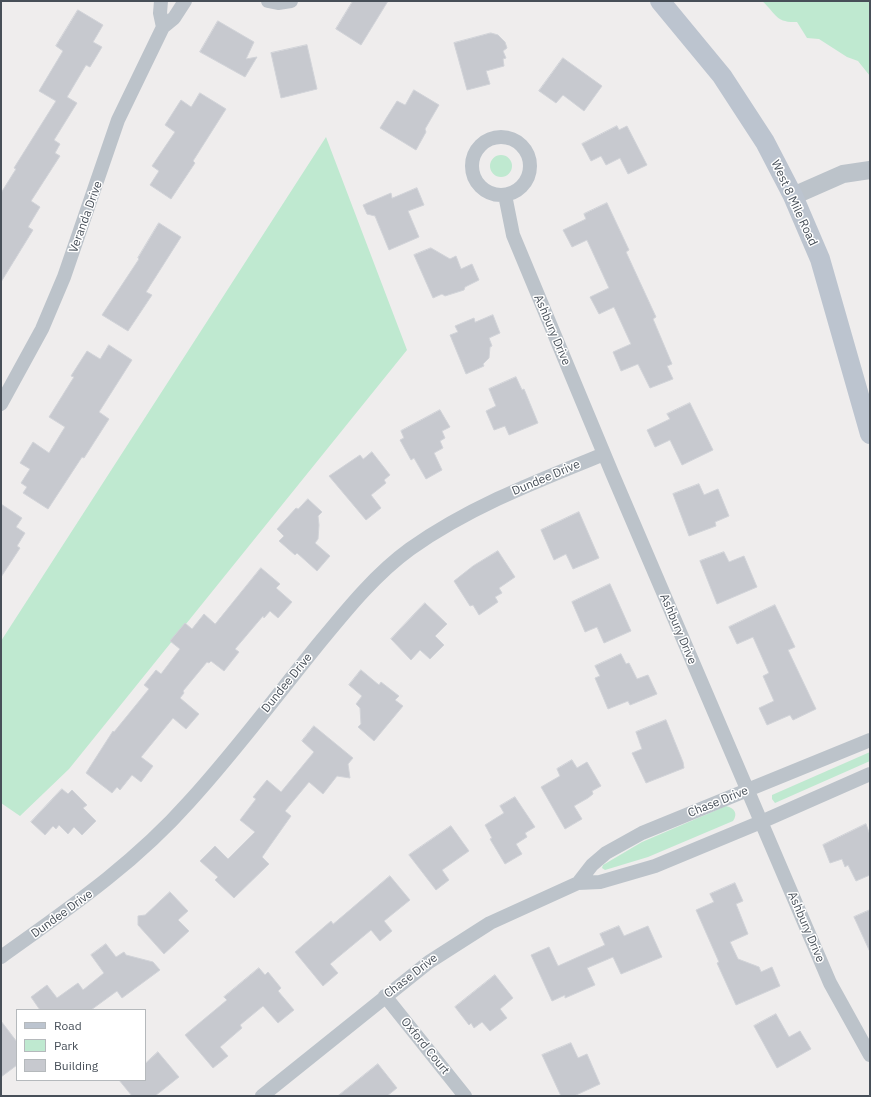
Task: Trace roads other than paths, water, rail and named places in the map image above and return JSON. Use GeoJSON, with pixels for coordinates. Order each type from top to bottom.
{"type":"FeatureCollection","features":[{"type":"Feature","properties":{"kind":"main road","name":"West 8 Mile Road"},"geometry":{"type":"LineString","coordinates":[[660,1],[726,81],[765,142],[793,196],[820,259],[870,434]]}},
{"type":"Feature","properties":{"kind":"street"},"geometry":{"type":"LineString","coordinates":[[161,1],[160,13],[163,27]]}},
{"type":"Feature","properties":{"kind":"street","name":"Veranda Drive"},"geometry":{"type":"LineString","coordinates":[[1,404],[42,329],[69,262],[118,120],[163,27],[174,18],[185,1]]}},
{"type":"Feature","properties":{"kind":"street"},"geometry":{"type":"LineString","coordinates":[[268,1],[278,3],[291,1]]}},
{"type":"Feature","properties":{"kind":"street"},"geometry":{"type":"LineString","coordinates":[[496,137],[506,137],[522,145],[530,161],[527,179],[518,189],[505,195],[492,193],[480,186],[472,170],[472,161],[475,152],[480,145],[488,139],[496,137]]}},
{"type":"Feature","properties":{"kind":"street"},"geometry":{"type":"LineString","coordinates":[[793,196],[843,174],[870,170]]}},
{"type":"Feature","properties":{"kind":"street","name":"Ashbury Drive"},"geometry":{"type":"LineString","coordinates":[[505,195],[513,235],[604,454],[830,983],[870,1055]]}},
{"type":"Feature","properties":{"kind":"street","name":"Dundee Drive"},"geometry":{"type":"LineString","coordinates":[[1,957],[87,896],[119,871],[154,839],[189,802],[352,605],[409,550],[446,525],[506,494],[604,454]]}},
{"type":"Feature","properties":{"kind":"street","name":"Chase Drive"},"geometry":{"type":"LineString","coordinates":[[578,883],[592,865],[606,853],[642,833],[870,740]]}},
{"type":"Feature","properties":{"kind":"street","name":"Chase Drive"},"geometry":{"type":"LineString","coordinates":[[262,1096],[429,962],[459,941],[490,923],[578,883],[600,882],[655,866],[761,822],[870,774]]}},
{"type":"Feature","properties":{"kind":"street","name":"Oxford Court"},"geometry":{"type":"LineString","coordinates":[[386,996],[465,1096]]}}]}
